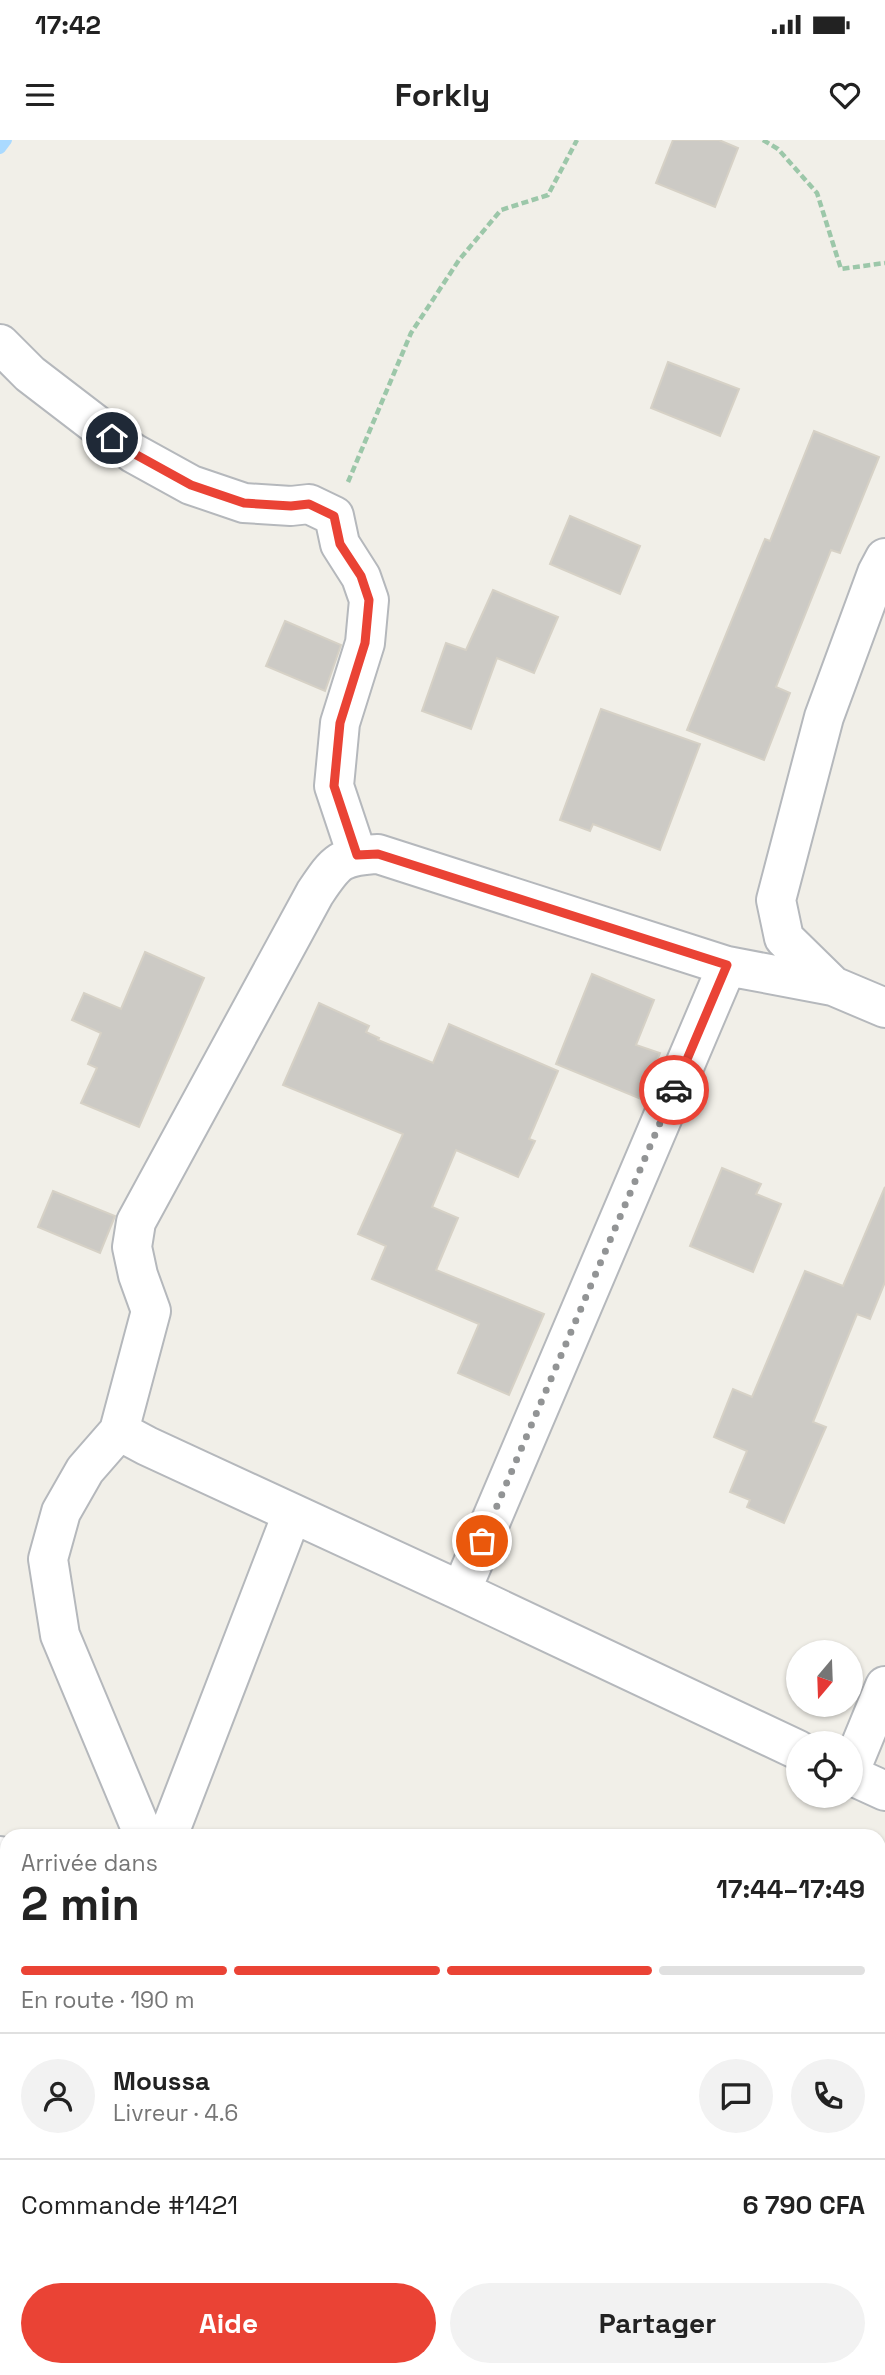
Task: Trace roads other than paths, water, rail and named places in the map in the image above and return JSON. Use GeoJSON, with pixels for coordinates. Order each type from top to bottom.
{"type":"FeatureCollection","features":[{"type":"Feature","properties":{"kind":"street"},"geometry":{"type":"LineString","coordinates":[[0,344],[30,374],[133,453],[191,485],[244,503],[291,506],[309,504],[334,516],[340,544],[361,576],[369,600],[365,643],[340,723],[334,786],[357,855]]}},
{"type":"Feature","properties":{"kind":"street"},"geometry":{"type":"LineString","coordinates":[[834,986],[785,937],[776,900],[824,717],[885,558]]}},
{"type":"Feature","properties":{"kind":"street"},"geometry":{"type":"LineString","coordinates":[[141,1829],[60,1635],[48,1559],[61,1512],[85,1470],[119,1431],[151,1311],[138,1275],[132,1247],[136,1222],[315,893],[336,863],[357,855],[378,854],[727,965],[834,986],[885,1008]]}},
{"type":"Feature","properties":{"kind":"street"},"geometry":{"type":"LineString","coordinates":[[461,1591],[727,965]]}},
{"type":"Feature","properties":{"kind":"street"},"geometry":{"type":"LineString","coordinates":[[119,1431],[786,1744]]}},
{"type":"Feature","properties":{"kind":"street"},"geometry":{"type":"LineString","coordinates":[[171,1829],[292,1514]]}},
{"type":"Feature","properties":{"kind":"street"},"geometry":{"type":"LineString","coordinates":[[863,1741],[885,1686]]}},
{"type":"Feature","properties":{"kind":"street"},"geometry":{"type":"LineString","coordinates":[[863,1780],[885,1791]]}},
{"type":"Feature","properties":{"kind":"waterway"},"geometry":{"type":"LineString","coordinates":[[0,148],[6,140]]}}]}
